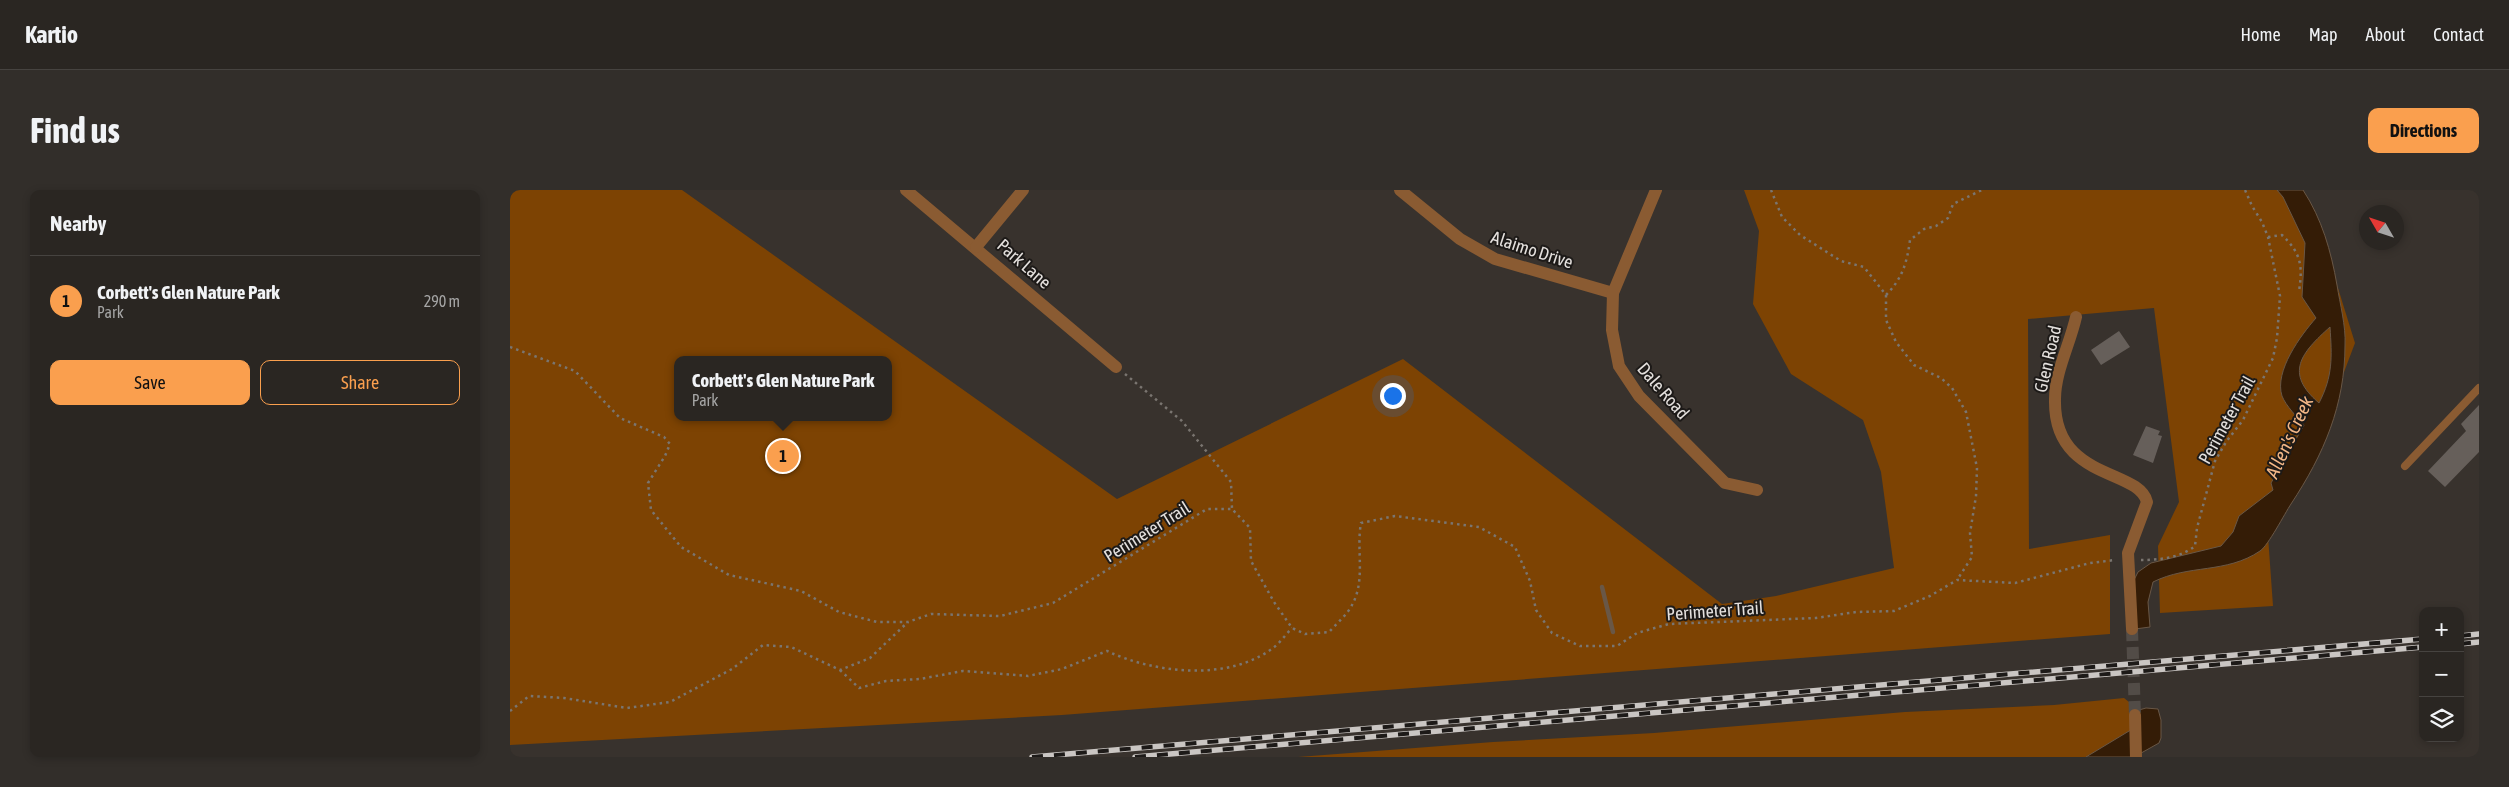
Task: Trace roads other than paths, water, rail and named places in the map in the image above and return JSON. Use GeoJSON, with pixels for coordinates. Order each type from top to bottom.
{"type":"FeatureCollection","features":[{"type":"Feature","properties":{"kind":"street","name":"Park Lane"},"geometry":{"type":"LineString","coordinates":[[906,190],[976,247],[1116,367]]}},
{"type":"Feature","properties":{"kind":"street"},"geometry":{"type":"LineString","coordinates":[[976,247],[1023,190]]}},
{"type":"Feature","properties":{"kind":"street","name":"Alaimo Drive"},"geometry":{"type":"LineString","coordinates":[[1400,190],[1460,239],[1495,259],[1613,293]]}},
{"type":"Feature","properties":{"kind":"street","name":"Dale Road"},"geometry":{"type":"LineString","coordinates":[[1656,190],[1613,293],[1612,330],[1614,350],[1627,380],[1639,396],[1725,483],[1757,490]]}},
{"type":"Feature","properties":{"kind":"street","name":"Glen Road"},"geometry":{"type":"LineString","coordinates":[[2076,317],[2056,388],[2056,411],[2065,440],[2080,459],[2098,470],[2134,486],[2146,498],[2146,507],[2130,544],[2128,560],[2132,629]]}},
{"type":"Feature","properties":{"kind":"street"},"geometry":{"type":"LineString","coordinates":[[2135,720],[2136,757]]}},
{"type":"Feature","properties":{"kind":"lane"},"geometry":{"type":"LineString","coordinates":[[2405,466],[2479,388]]}},
{"type":"Feature","properties":{"kind":"waterway"},"geometry":{"type":"LineString","coordinates":[[1602,587],[1613,632]]}},
{"type":"Feature","properties":{"kind":"tunnel"},"geometry":{"type":"LineString","coordinates":[[2132,629],[2135,715]]}},
{"type":"Feature","properties":{"kind":"railway"},"geometry":{"type":"LineString","coordinates":[[2464,636],[2479,634]]}},
{"type":"Feature","properties":{"kind":"railway"},"geometry":{"type":"LineString","coordinates":[[1032,757],[2419,639]]}},
{"type":"Feature","properties":{"kind":"railway"},"geometry":{"type":"LineString","coordinates":[[2464,644],[2479,642]]}},
{"type":"Feature","properties":{"kind":"railway"},"geometry":{"type":"LineString","coordinates":[[1135,757],[2419,647]]}},
{"type":"Feature","properties":{"kind":"place","name":"Corbett's Glen Nature Park"},"geometry":{"type":"Point","coordinates":[783,456]}},
{"type":"Feature","properties":{"kind":"water label","name":"Allen's Creek"},"geometry":{"type":"Point","coordinates":[2289,437]}}]}
